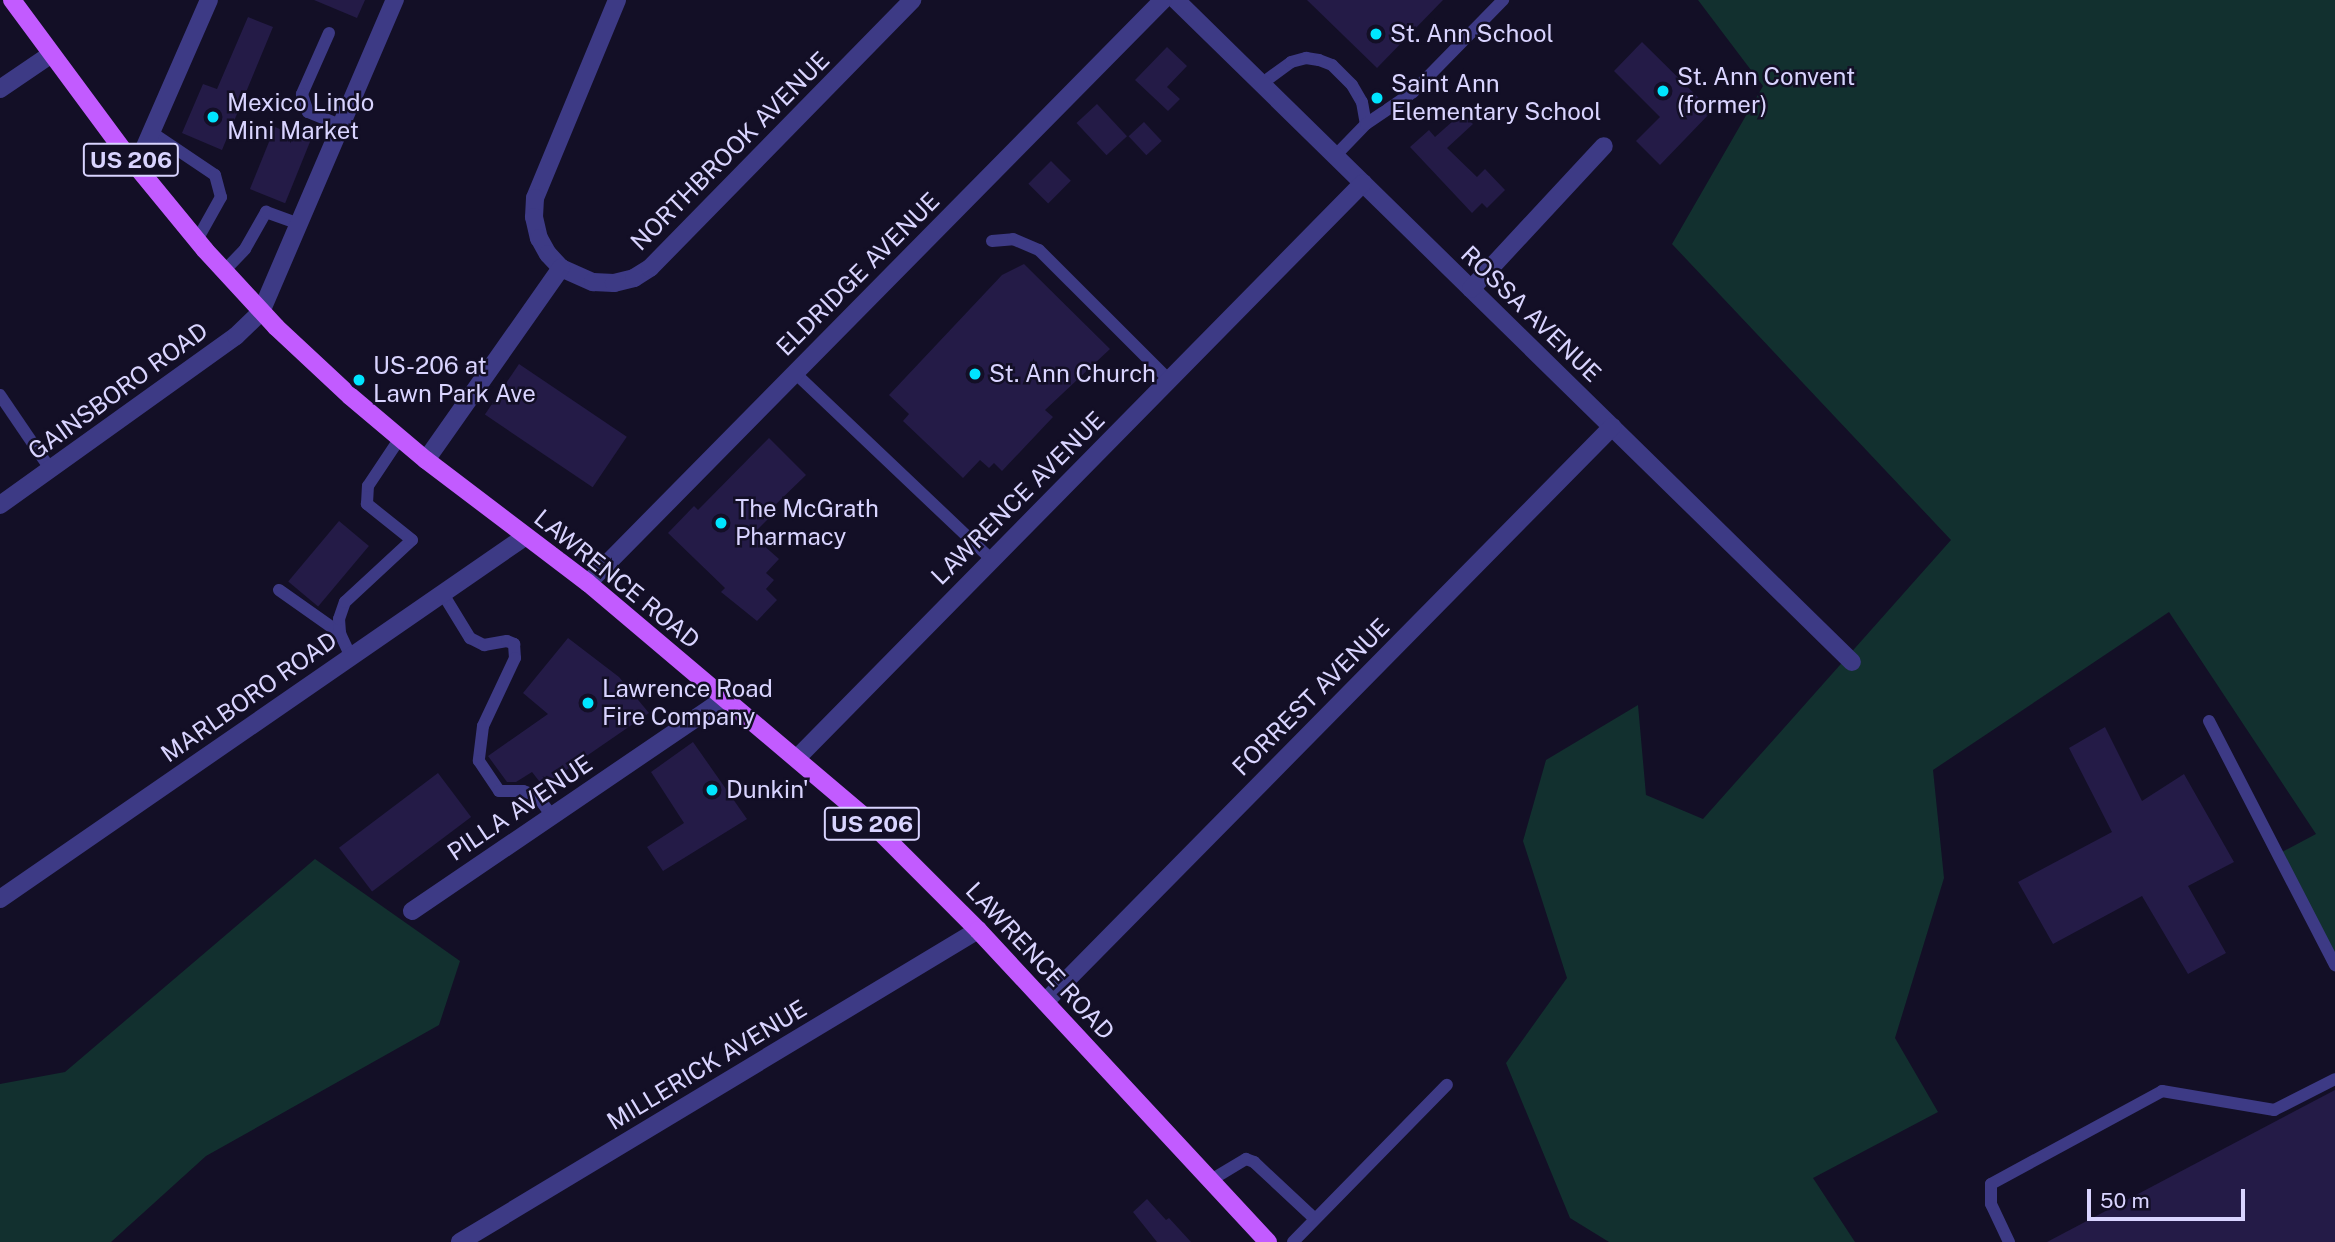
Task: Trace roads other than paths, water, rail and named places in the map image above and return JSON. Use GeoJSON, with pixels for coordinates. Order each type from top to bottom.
{"type":"FeatureCollection","features":[{"type":"Feature","properties":{"kind":"main road","name":"LAWRENCE ROAD"},"geometry":{"type":"LineString","coordinates":[[12,0],[50,55],[136,167],[261,312],[350,396],[426,460],[588,583],[865,817],[978,930],[1268,1242]]}},
{"type":"Feature","properties":{"kind":"street"},"geometry":{"type":"LineString","coordinates":[[136,167],[209,0]]}},
{"type":"Feature","properties":{"kind":"street"},"geometry":{"type":"LineString","coordinates":[[261,312],[395,0]]}},
{"type":"Feature","properties":{"kind":"street"},"geometry":{"type":"LineString","coordinates":[[426,460],[561,268],[539,238],[534,217],[535,198],[617,0]]}},
{"type":"Feature","properties":{"kind":"street","name":"NORTHBROOK AVENUE"},"geometry":{"type":"LineString","coordinates":[[561,268],[593,282],[614,283],[634,278],[650,268],[912,0]]}},
{"type":"Feature","properties":{"kind":"street","name":"ELDRIDGE AVENUE"},"geometry":{"type":"LineString","coordinates":[[588,583],[1163,0]]}},
{"type":"Feature","properties":{"kind":"street","name":"ROSSA AVENUE"},"geometry":{"type":"LineString","coordinates":[[1176,0],[1852,662]]}},
{"type":"Feature","properties":{"kind":"street"},"geometry":{"type":"LineString","coordinates":[[0,89],[50,55]]}},
{"type":"Feature","properties":{"kind":"street"},"geometry":{"type":"LineString","coordinates":[[1471,289],[1604,146]]}},
{"type":"Feature","properties":{"kind":"street","name":"LAWRENCE AVENUE"},"geometry":{"type":"LineString","coordinates":[[797,758],[1363,183]]}},
{"type":"Feature","properties":{"kind":"street","name":"GAINSBORO ROAD"},"geometry":{"type":"LineString","coordinates":[[0,505],[236,336],[261,312]]}},
{"type":"Feature","properties":{"kind":"street","name":"FORREST AVENUE"},"geometry":{"type":"LineString","coordinates":[[1045,1002],[1612,427]]}},
{"type":"Feature","properties":{"kind":"street","name":"MARLBORO ROAD"},"geometry":{"type":"LineString","coordinates":[[0,899],[526,536]]}},
{"type":"Feature","properties":{"kind":"street","name":"PILLA AVENUE"},"geometry":{"type":"LineString","coordinates":[[412,911],[725,698]]}},
{"type":"Feature","properties":{"kind":"street","name":"MILLERICK AVENUE"},"geometry":{"type":"LineString","coordinates":[[460,1242],[978,930]]}},
{"type":"Feature","properties":{"kind":"lane"},"geometry":{"type":"LineString","coordinates":[[1335,156],[1366,124],[1413,92],[1503,0]]}},
{"type":"Feature","properties":{"kind":"lane"},"geometry":{"type":"LineString","coordinates":[[329,33],[302,94],[308,112],[341,125]]}},
{"type":"Feature","properties":{"kind":"lane"},"geometry":{"type":"LineString","coordinates":[[1261,83],[1291,62],[1319,60],[1332,65],[1352,85],[1362,102],[1366,124]]}},
{"type":"Feature","properties":{"kind":"lane"},"geometry":{"type":"LineString","coordinates":[[151,132],[215,175],[221,197],[197,240]]}},
{"type":"Feature","properties":{"kind":"lane"},"geometry":{"type":"LineString","coordinates":[[224,271],[245,249],[266,212],[299,224]]}},
{"type":"Feature","properties":{"kind":"lane"},"geometry":{"type":"LineString","coordinates":[[992,241],[1013,239],[1038,250],[1169,380]]}},
{"type":"Feature","properties":{"kind":"lane"},"geometry":{"type":"LineString","coordinates":[[795,373],[992,560]]}},
{"type":"Feature","properties":{"kind":"lane"},"geometry":{"type":"LineString","coordinates":[[0,396],[51,470]]}},
{"type":"Feature","properties":{"kind":"lane"},"geometry":{"type":"LineString","coordinates":[[351,656],[340,633],[339,620],[345,602],[412,540],[367,504],[368,486],[400,438]]}},
{"type":"Feature","properties":{"kind":"lane"},"geometry":{"type":"LineString","coordinates":[[279,590],[340,633]]}},
{"type":"Feature","properties":{"kind":"lane"},"geometry":{"type":"LineString","coordinates":[[443,594],[470,638],[484,645],[507,640],[514,645],[515,658],[483,726],[478,750],[479,761],[499,792],[523,791],[537,796],[552,816]]}},
{"type":"Feature","properties":{"kind":"lane"},"geometry":{"type":"LineString","coordinates":[[2209,721],[2335,965]]}},
{"type":"Feature","properties":{"kind":"lane"},"geometry":{"type":"LineString","coordinates":[[2009,1242],[1991,1205],[1991,1184],[2162,1091],[2274,1110],[2335,1079]]}},
{"type":"Feature","properties":{"kind":"lane"},"geometry":{"type":"LineString","coordinates":[[1293,1242],[1447,1084]]}},
{"type":"Feature","properties":{"kind":"lane"},"geometry":{"type":"LineString","coordinates":[[1211,1180],[1246,1159],[1254,1162],[1315,1219]]}},
{"type":"Feature","properties":{"kind":"place","name":"St. Ann School"},"geometry":{"type":"Point","coordinates":[1376,34]}},
{"type":"Feature","properties":{"kind":"place","name":"St. Ann Convent (former)"},"geometry":{"type":"Point","coordinates":[1663,91]}},
{"type":"Feature","properties":{"kind":"place","name":"Saint Ann Elementary School"},"geometry":{"type":"Point","coordinates":[1377,98]}},
{"type":"Feature","properties":{"kind":"place","name":"Mexico Lindo Mini Market"},"geometry":{"type":"Point","coordinates":[213,117]}},
{"type":"Feature","properties":{"kind":"place","name":"St. Ann Church"},"geometry":{"type":"Point","coordinates":[975,374]}},
{"type":"Feature","properties":{"kind":"place","name":"US-206 at Lawn Park Ave"},"geometry":{"type":"Point","coordinates":[359,380]}},
{"type":"Feature","properties":{"kind":"place","name":"The McGrath Pharmacy"},"geometry":{"type":"Point","coordinates":[721,523]}},
{"type":"Feature","properties":{"kind":"place","name":"Lawrence Road Fire Company"},"geometry":{"type":"Point","coordinates":[588,703]}},
{"type":"Feature","properties":{"kind":"place","name":"Dunkin'"},"geometry":{"type":"Point","coordinates":[712,790]}}]}
